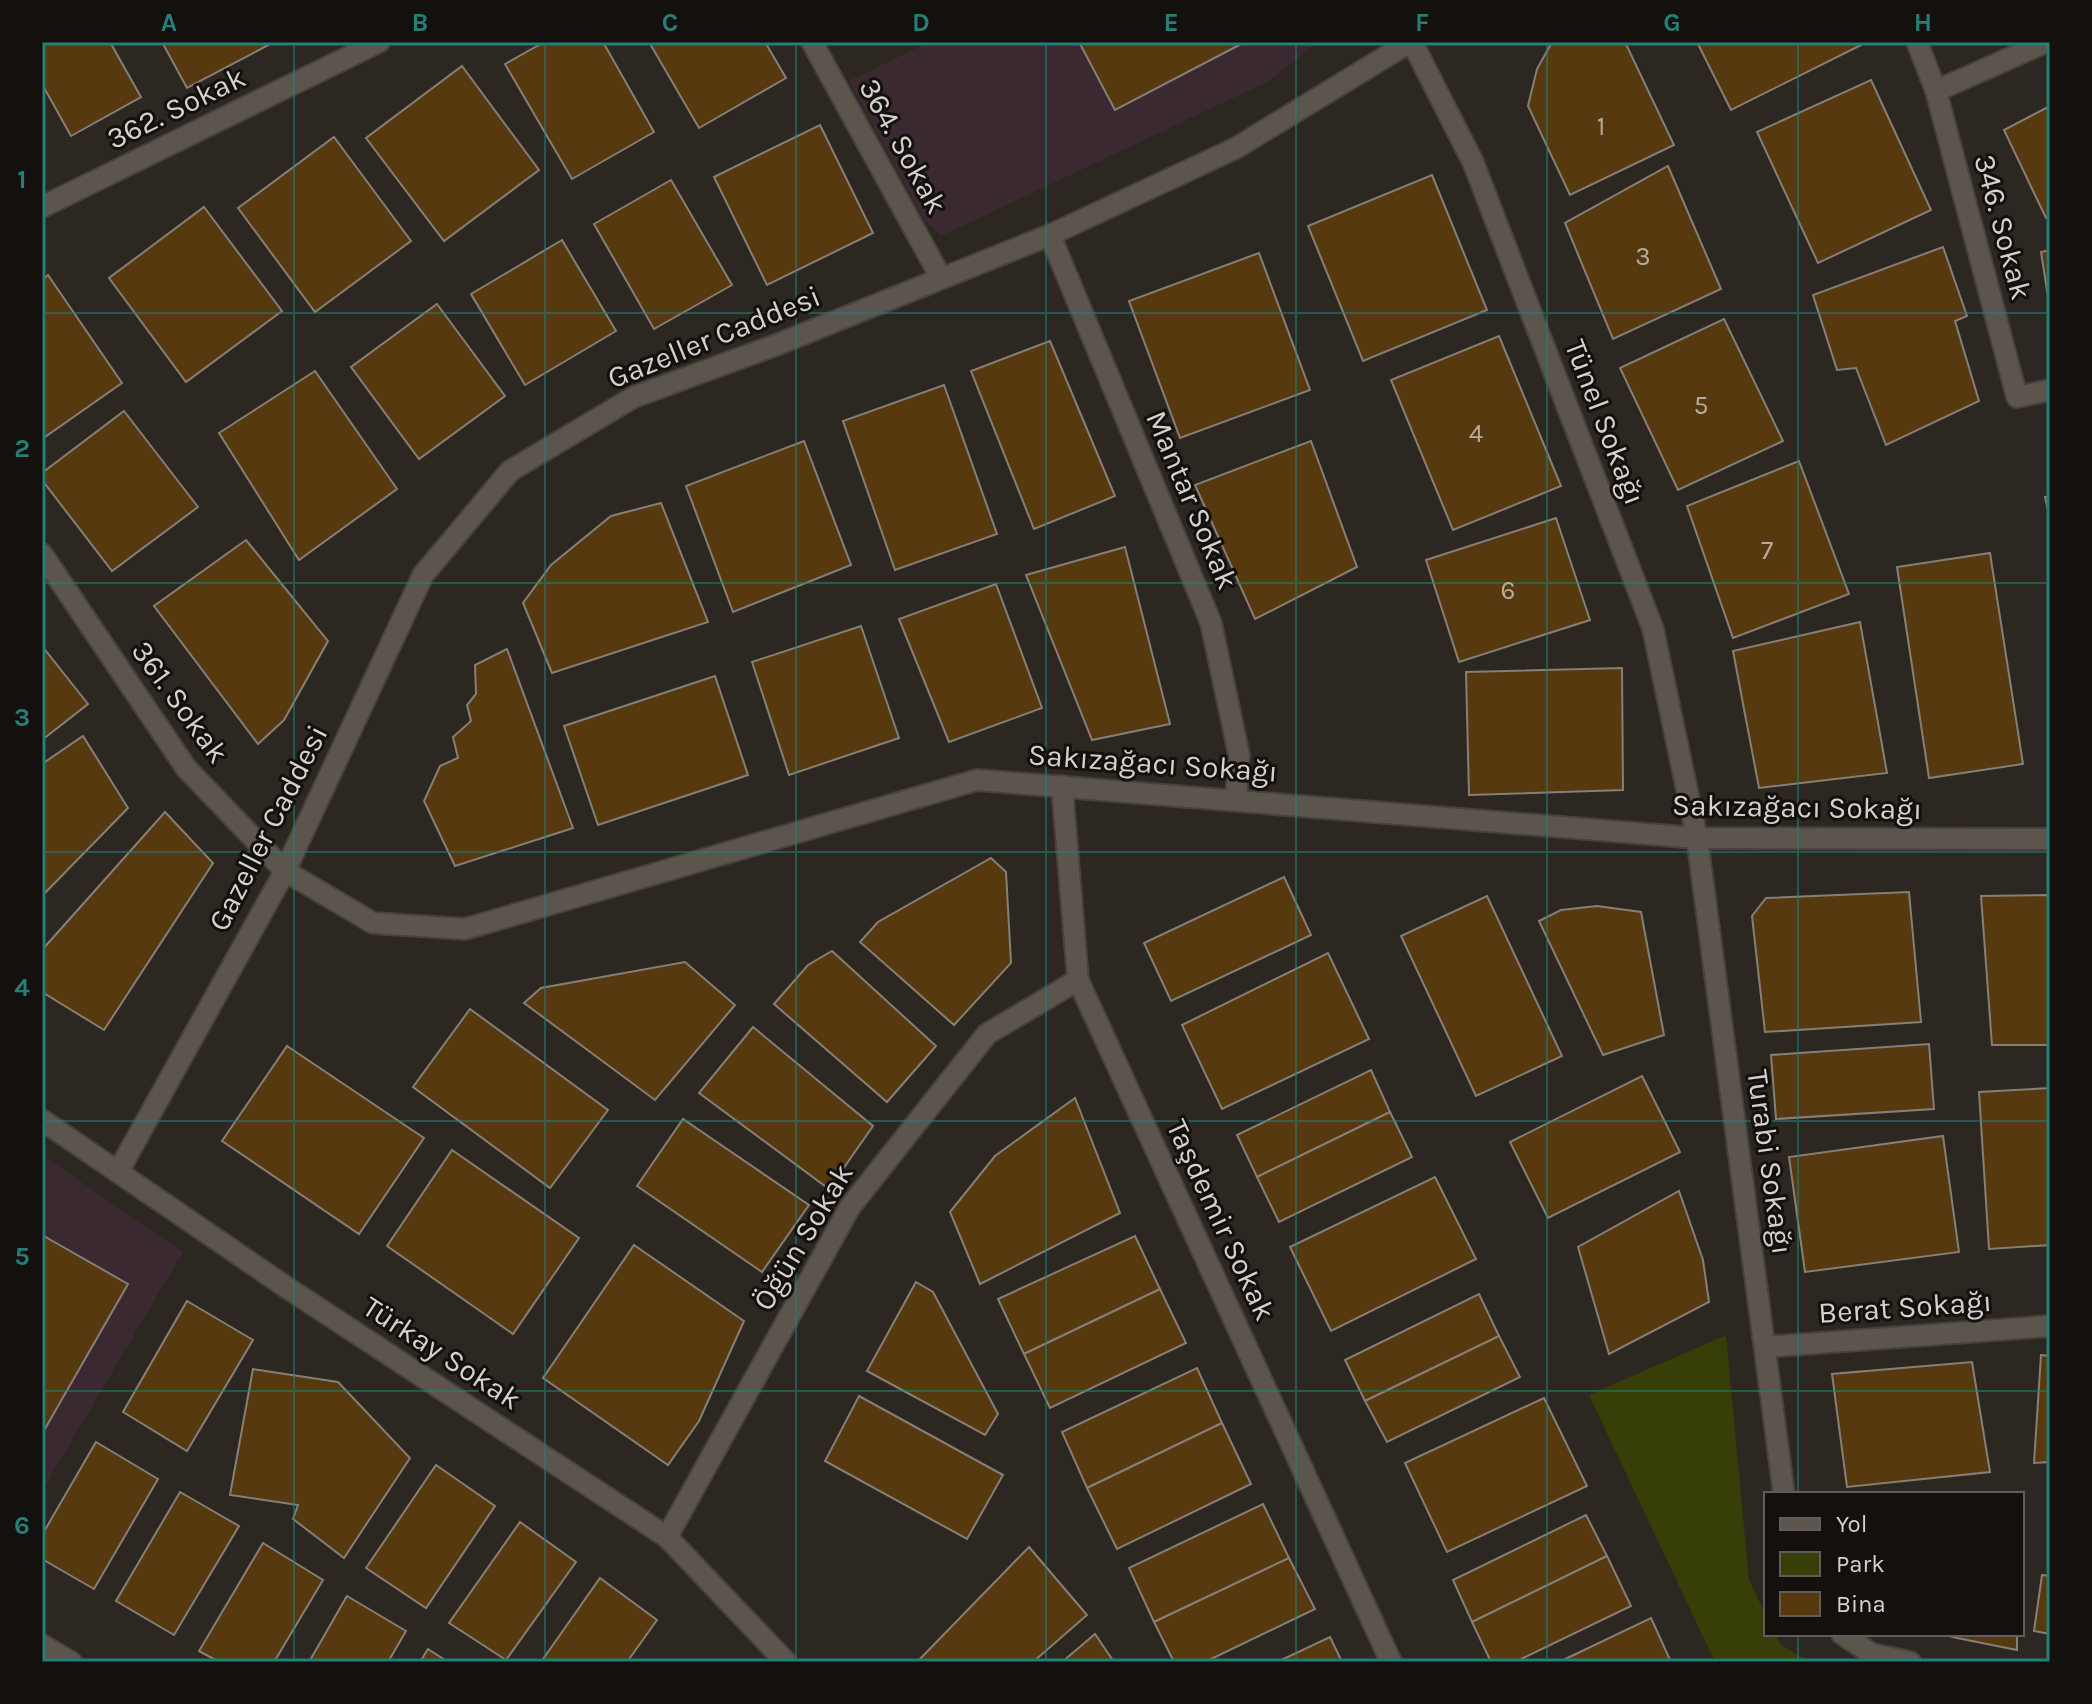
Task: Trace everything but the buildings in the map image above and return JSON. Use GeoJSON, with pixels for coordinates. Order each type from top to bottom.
{"type":"FeatureCollection","features":[{"type":"Feature","properties":{"kind":"street","name":"362. Sokak"},"geometry":{"type":"LineString","coordinates":[[42,207],[379,42]]}},
{"type":"Feature","properties":{"kind":"street","name":"364. Sokak"},"geometry":{"type":"LineString","coordinates":[[812,42],[941,278]]}},
{"type":"Feature","properties":{"kind":"street","name":"Gazeller Caddesi"},"geometry":{"type":"LineString","coordinates":[[118,1172],[285,871],[423,575],[510,471],[634,397],[776,345],[1050,235],[1236,148],[1411,42]]}},
{"type":"Feature","properties":{"kind":"street","name":"Tünel Sokağı"},"geometry":{"type":"LineString","coordinates":[[1411,42],[1473,162],[1653,629],[1697,838]]}},
{"type":"Feature","properties":{"kind":"street","name":"346. Sokak"},"geometry":{"type":"LineString","coordinates":[[1917,42],[1936,91],[2017,397],[2050,390]]}},
{"type":"Feature","properties":{"kind":"street"},"geometry":{"type":"LineString","coordinates":[[1936,91],[2046,42]]}},
{"type":"Feature","properties":{"kind":"street","name":"Mantar Sokak"},"geometry":{"type":"LineString","coordinates":[[1050,235],[1211,623],[1239,755],[1236,800]]}},
{"type":"Feature","properties":{"kind":"street","name":"361. Sokak"},"geometry":{"type":"LineString","coordinates":[[42,554],[186,768],[285,871]]}},
{"type":"Feature","properties":{"kind":"street","name":"Sakızağacı Sokağı"},"geometry":{"type":"LineString","coordinates":[[285,871],[373,923],[465,929],[977,780],[1697,838],[2050,839]]}},
{"type":"Feature","properties":{"kind":"street","name":"Taşdemir Sokak"},"geometry":{"type":"LineString","coordinates":[[1062,786],[1078,980],[1391,1662]]}},
{"type":"Feature","properties":{"kind":"street","name":"Turabi Sokağı"},"geometry":{"type":"LineString","coordinates":[[1697,838],[1784,1492]]}},
{"type":"Feature","properties":{"kind":"street","name":"Öğün Sokak"},"geometry":{"type":"LineString","coordinates":[[667,1537],[850,1207],[987,1034],[1078,980]]}},
{"type":"Feature","properties":{"kind":"street","name":"Türkay Sokak"},"geometry":{"type":"LineString","coordinates":[[42,1120],[667,1537],[786,1662]]}},
{"type":"Feature","properties":{"kind":"street","name":"Berat Sokağı"},"geometry":{"type":"LineString","coordinates":[[1765,1347],[2050,1326]]}},
{"type":"Feature","properties":{"kind":"street"},"geometry":{"type":"LineString","coordinates":[[1845,1636],[1872,1654],[1910,1662]]}},
{"type":"Feature","properties":{"kind":"street"},"geometry":{"type":"LineString","coordinates":[[42,1645],[71,1662]]}},
{"type":"Feature","properties":{"kind":"shaded area"},"geometry":{"type":"Polygon","coordinates":[[[929,42],[1319,42],[1267,82],[941,236],[924,220],[849,81],[929,42]]]}},
{"type":"Feature","properties":{"kind":"shaded area"},"geometry":{"type":"Polygon","coordinates":[[[42,1155],[183,1252],[42,1491],[42,1155]]]}},
{"type":"Feature","properties":{"kind":"green space"},"geometry":{"type":"Polygon","coordinates":[[[1726,1335],[1749,1580],[1764,1611],[1764,1636],[1776,1636],[1780,1644],[1809,1662],[1715,1662],[1589,1395],[1726,1335]]]}}]}
